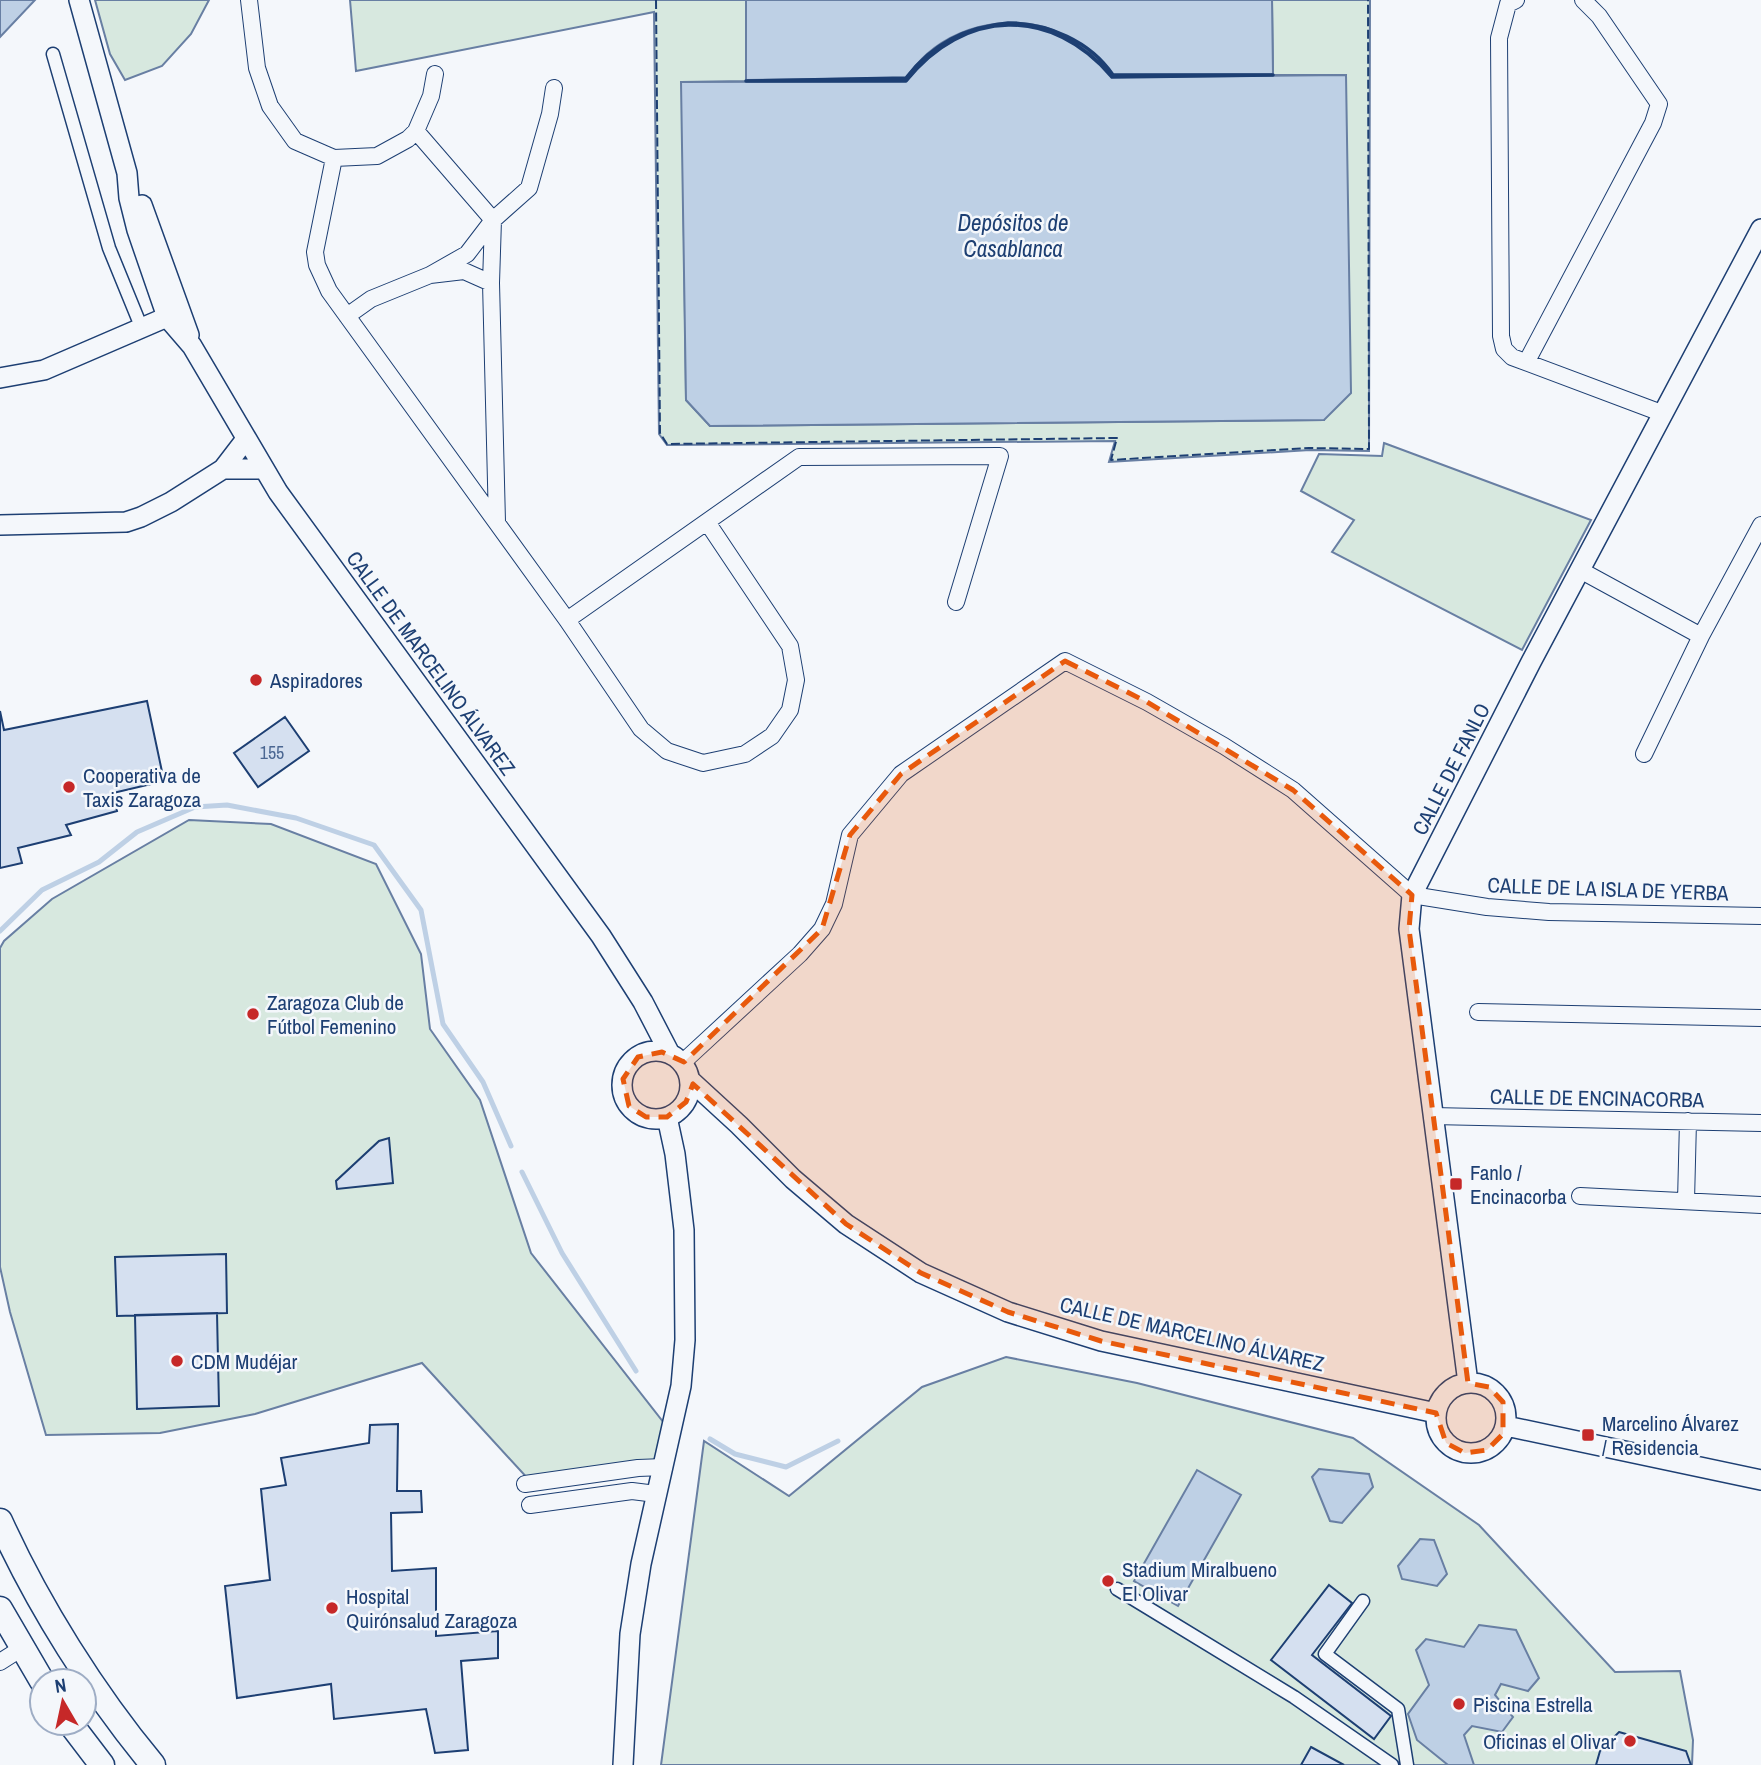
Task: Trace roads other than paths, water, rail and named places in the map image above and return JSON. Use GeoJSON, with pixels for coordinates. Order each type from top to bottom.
{"type":"FeatureCollection","features":[{"type":"Feature","properties":{"kind":"main road"},"geometry":{"type":"LineString","coordinates":[[0,1521],[16,1556],[89,1678],[124,1731],[153,1765]]}},
{"type":"Feature","properties":{"kind":"main road"},"geometry":{"type":"LineString","coordinates":[[0,1609],[34,1667]]}},
{"type":"Feature","properties":{"kind":"main road"},"geometry":{"type":"LineString","coordinates":[[81,1737],[102,1765]]}},
{"type":"Feature","properties":{"kind":"street"},"geometry":{"type":"LineString","coordinates":[[249,0],[257,68],[270,106],[295,141],[334,158],[377,156],[408,139],[416,131],[431,96],[435,74]]}},
{"type":"Feature","properties":{"kind":"street"},"geometry":{"type":"LineString","coordinates":[[1516,0],[1508,4],[1499,38],[1502,344],[1507,353],[1664,414]]}},
{"type":"Feature","properties":{"kind":"street"},"geometry":{"type":"LineString","coordinates":[[1527,361],[1653,123],[1659,104],[1599,16],[1584,0]]}},
{"type":"Feature","properties":{"kind":"street","name":"CALLE DE MARCELINO ÁLVAREZ"},"geometry":{"type":"LineString","coordinates":[[80,5],[127,173],[136,230],[167,317],[192,346]]}},
{"type":"Feature","properties":{"kind":"street"},"geometry":{"type":"LineString","coordinates":[[53,54],[109,248],[138,320]]}},
{"type":"Feature","properties":{"kind":"street"},"geometry":{"type":"LineString","coordinates":[[347,316],[371,299],[430,275],[467,254],[493,220],[529,188],[550,114],[554,88]]}},
{"type":"Feature","properties":{"kind":"street"},"geometry":{"type":"LineString","coordinates":[[416,131],[493,220],[491,283],[497,522]]}},
{"type":"Feature","properties":{"kind":"street"},"geometry":{"type":"LineString","coordinates":[[334,158],[315,252],[317,265],[330,291],[567,620],[641,729],[667,751],[703,763],[745,754],[772,736],[790,710],[796,680],[790,646],[707,522]]}},
{"type":"Feature","properties":{"kind":"street","name":"CALLE DE MARCELINO ÁLVAREZ"},"geometry":{"type":"LineString","coordinates":[[127,173],[137,192],[192,346],[264,469],[601,936],[681,1066],[714,1103],[793,1179],[846,1224],[921,1273],[1008,1312],[1101,1341],[1436,1413]]}},
{"type":"Feature","properties":{"kind":"street","name":"CALLE DE FANLO"},"geometry":{"type":"LineString","coordinates":[[1468,1383],[1409,929],[1412,895],[1761,229]]}},
{"type":"Feature","properties":{"kind":"street"},"geometry":{"type":"LineString","coordinates":[[430,275],[464,271],[491,283]]}},
{"type":"Feature","properties":{"kind":"street"},"geometry":{"type":"LineString","coordinates":[[0,378],[44,370],[167,317]]}},
{"type":"Feature","properties":{"kind":"street"},"geometry":{"type":"LineString","coordinates":[[0,525],[126,522],[142,517],[172,502],[223,469],[246,439]]}},
{"type":"Feature","properties":{"kind":"street"},"geometry":{"type":"LineString","coordinates":[[567,620],[799,457],[1000,456],[956,602]]}},
{"type":"Feature","properties":{"kind":"street"},"geometry":{"type":"LineString","coordinates":[[223,469],[264,469]]}},
{"type":"Feature","properties":{"kind":"street"},"geometry":{"type":"LineString","coordinates":[[1644,754],[1701,636],[1761,525]]}},
{"type":"Feature","properties":{"kind":"street"},"geometry":{"type":"LineString","coordinates":[[1580,570],[1701,636]]}},
{"type":"Feature","properties":{"kind":"street"},"geometry":{"type":"LineString","coordinates":[[681,1066],[800,954],[822,929],[834,904],[850,835],[901,774],[1065,661],[1147,702],[1293,790],[1412,895]]}},
{"type":"Feature","properties":{"kind":"street","name":"CALLE DE LA ISLA DE YERBA"},"geometry":{"type":"LineString","coordinates":[[1412,895],[1487,907],[1549,912],[1761,916]]}},
{"type":"Feature","properties":{"kind":"street","name":"CALLE DE MARCELINO ÁLVAREZ"},"geometry":{"type":"LineString","coordinates":[[643,1002],[646,1053]]}},
{"type":"Feature","properties":{"kind":"street"},"geometry":{"type":"LineString","coordinates":[[1478,1012],[1761,1018]]}},
{"type":"Feature","properties":{"kind":"street"},"geometry":{"type":"LineString","coordinates":[[681,1066],[654,1051],[638,1057],[626,1070],[622,1089],[625,1098],[637,1113],[646,1118],[675,1114],[686,1102],[714,1103]]}},
{"type":"Feature","properties":{"kind":"street"},"geometry":{"type":"LineString","coordinates":[[681,1066],[686,1102]]}},
{"type":"Feature","properties":{"kind":"street","name":"CALLE DE ENCINACORBA"},"geometry":{"type":"LineString","coordinates":[[1432,1116],[1761,1123]]}},
{"type":"Feature","properties":{"kind":"street"},"geometry":{"type":"LineString","coordinates":[[623,1765],[629,1634],[641,1564],[681,1387],[685,1298],[682,1217],[675,1154],[667,1117]]}},
{"type":"Feature","properties":{"kind":"street"},"geometry":{"type":"LineString","coordinates":[[1686,1201],[1688,1121]]}},
{"type":"Feature","properties":{"kind":"street"},"geometry":{"type":"LineString","coordinates":[[1580,1196],[1761,1205]]}},
{"type":"Feature","properties":{"kind":"street"},"geometry":{"type":"LineString","coordinates":[[1468,1383],[1479,1383],[1497,1393],[1507,1412],[1506,1426],[1496,1443],[1487,1450],[1465,1453],[1446,1443],[1439,1434],[1436,1413],[1447,1392],[1468,1383]]}},
{"type":"Feature","properties":{"kind":"street"},"geometry":{"type":"LineString","coordinates":[[1506,1426],[1761,1480]]}},
{"type":"Feature","properties":{"kind":"street"},"geometry":{"type":"LineString","coordinates":[[525,1484],[638,1468],[664,1467]]}},
{"type":"Feature","properties":{"kind":"street"},"geometry":{"type":"LineString","coordinates":[[530,1505],[632,1491],[656,1494]]}},
{"type":"Feature","properties":{"kind":"street"},"geometry":{"type":"LineString","coordinates":[[1117,1589],[1294,1697],[1392,1765]]}},
{"type":"Feature","properties":{"kind":"street"},"geometry":{"type":"LineString","coordinates":[[1363,1601],[1325,1654],[1398,1709],[1407,1765]]}},
{"type":"Feature","properties":{"kind":"street"},"geometry":{"type":"LineString","coordinates":[[0,1662],[22,1648]]}},
{"type":"Feature","properties":{"kind":"water"},"geometry":{"type":"Polygon","coordinates":[[[0,0],[35,0],[0,37],[0,0]]]}},
{"type":"Feature","properties":{"kind":"water","name":"Depósitos de Casablanca"},"geometry":{"type":"Polygon","coordinates":[[[746,0],[1272,0],[1273,74],[1113,75],[1098,58],[1077,44],[1096,58],[1112,77],[1346,75],[1351,393],[1324,420],[710,426],[686,400],[681,82],[906,81],[945,45],[960,36],[992,25],[1034,26],[1073,41],[1037,26],[1018,23],[998,24],[979,27],[960,33],[942,42],[924,57],[906,78],[746,80],[746,0]]]}},
{"type":"Feature","properties":{"kind":"water"},"geometry":{"type":"Polygon","coordinates":[[[1319,1469],[1369,1474],[1373,1487],[1342,1523],[1330,1521],[1312,1477],[1319,1469]]]}},
{"type":"Feature","properties":{"kind":"water"},"geometry":{"type":"Polygon","coordinates":[[[1197,1470],[1241,1495],[1178,1606],[1134,1581],[1197,1470]]]}},
{"type":"Feature","properties":{"kind":"water"},"geometry":{"type":"Polygon","coordinates":[[[1420,1539],[1434,1540],[1447,1574],[1437,1586],[1402,1579],[1398,1566],[1420,1539]]]}},
{"type":"Feature","properties":{"kind":"water","name":"Piscina Estrella"},"geometry":{"type":"Polygon","coordinates":[[[1479,1625],[1516,1630],[1539,1678],[1528,1691],[1501,1684],[1495,1695],[1513,1717],[1502,1732],[1472,1726],[1464,1735],[1474,1765],[1448,1765],[1417,1740],[1408,1714],[1429,1685],[1416,1650],[1426,1639],[1464,1647],[1479,1625]]]}},
{"type":"Feature","properties":{"kind":"waterway"},"geometry":{"type":"LineString","coordinates":[[0,931],[42,890],[99,862],[137,832],[195,807],[227,805],[296,818],[374,845],[421,910],[443,1024],[483,1082],[511,1146]]}},
{"type":"Feature","properties":{"kind":"waterway"},"geometry":{"type":"LineString","coordinates":[[522,1172],[562,1253],[636,1371]]}},
{"type":"Feature","properties":{"kind":"waterway"},"geometry":{"type":"LineString","coordinates":[[710,1439],[735,1454],[786,1467],[838,1441]]}},
{"type":"Feature","properties":{"kind":"place","name":"Aspiradores"},"geometry":{"type":"Point","coordinates":[256,680]}},
{"type":"Feature","properties":{"kind":"place","name":"Cooperativa de Taxis Zaragoza"},"geometry":{"type":"Point","coordinates":[69,787]}},
{"type":"Feature","properties":{"kind":"place","name":"Zaragoza Club de Fútbol Femenino"},"geometry":{"type":"Point","coordinates":[253,1014]}},
{"type":"Feature","properties":{"kind":"place","name":"Fanlo / Encinacorba"},"geometry":{"type":"Point","coordinates":[1456,1184]}},
{"type":"Feature","properties":{"kind":"place","name":"CDM Mudéjar"},"geometry":{"type":"Point","coordinates":[177,1361]}},
{"type":"Feature","properties":{"kind":"place","name":"Marcelino Álvarez / Residencia"},"geometry":{"type":"Point","coordinates":[1588,1435]}},
{"type":"Feature","properties":{"kind":"place","name":"Stadium Miralbueno El Olivar"},"geometry":{"type":"Point","coordinates":[1108,1581]}},
{"type":"Feature","properties":{"kind":"place","name":"Hospital Quirónsalud Zaragoza"},"geometry":{"type":"Point","coordinates":[332,1608]}},
{"type":"Feature","properties":{"kind":"place","name":"Piscina Estrella"},"geometry":{"type":"Point","coordinates":[1459,1704]}},
{"type":"Feature","properties":{"kind":"place","name":"Oficinas el Olivar"},"geometry":{"type":"Point","coordinates":[1630,1741]}}]}
